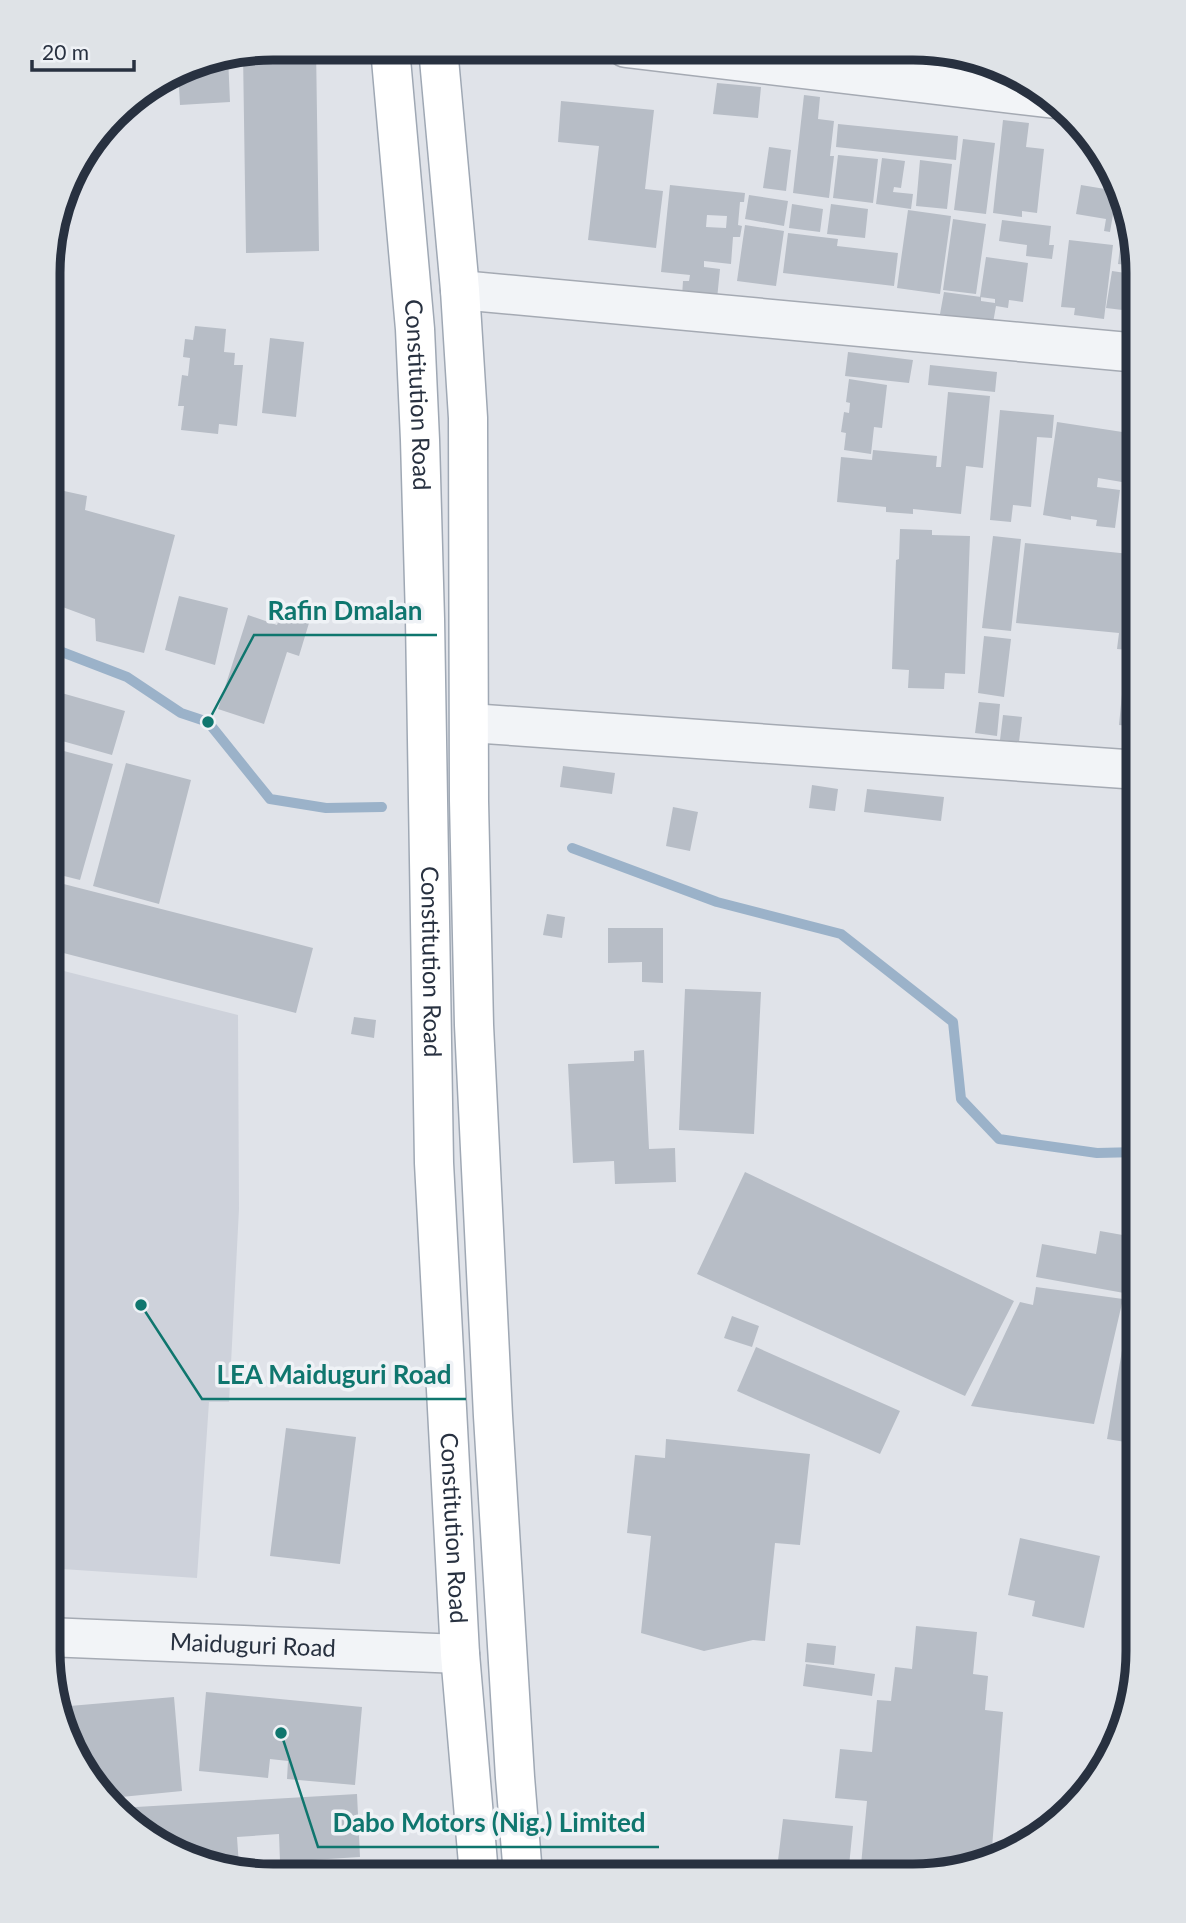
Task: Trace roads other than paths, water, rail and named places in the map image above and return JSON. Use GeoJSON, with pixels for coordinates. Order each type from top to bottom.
{"type":"FeatureCollection","features":[{"type":"Feature","properties":{"kind":"main road","name":"Constitution Road"},"geometry":{"type":"LineString","coordinates":[[391,59],[415,329],[421,440],[434,1163],[460,1654],[478,1864]]}},
{"type":"Feature","properties":{"kind":"main road","name":"Constitution Road"},"geometry":{"type":"LineString","coordinates":[[439,59],[460,289],[468,418],[469,802],[474,1025],[493,1416],[522,1864]]}},
{"type":"Feature","properties":{"kind":"street"},"geometry":{"type":"LineString","coordinates":[[722,59],[1032,96]]}},
{"type":"Feature","properties":{"kind":"street"},"geometry":{"type":"LineString","coordinates":[[460,289],[1126,352]]}},
{"type":"Feature","properties":{"kind":"street"},"geometry":{"type":"LineString","coordinates":[[470,723],[1126,769]]}},
{"type":"Feature","properties":{"kind":"street","name":"Maiduguri Road"},"geometry":{"type":"LineString","coordinates":[[59,1637],[460,1654]]}},
{"type":"Feature","properties":{"kind":"waterway"},"geometry":{"type":"LineString","coordinates":[[59,651],[127,677],[181,713],[208,722],[270,799],[326,808],[382,807]]}},
{"type":"Feature","properties":{"kind":"waterway"},"geometry":{"type":"LineString","coordinates":[[572,848],[717,902],[841,934],[953,1022],[961,1099],[999,1139],[1097,1153],[1126,1152]]}},
{"type":"Feature","properties":{"kind":"place","name":"Rafin Dmalan"},"geometry":{"type":"Point","coordinates":[208,722]}},
{"type":"Feature","properties":{"kind":"place","name":"LEA Maiduguri Road"},"geometry":{"type":"Point","coordinates":[141,1305]}},
{"type":"Feature","properties":{"kind":"place","name":"Dabo Motors (Nig.) Limited"},"geometry":{"type":"Point","coordinates":[281,1733]}}]}
